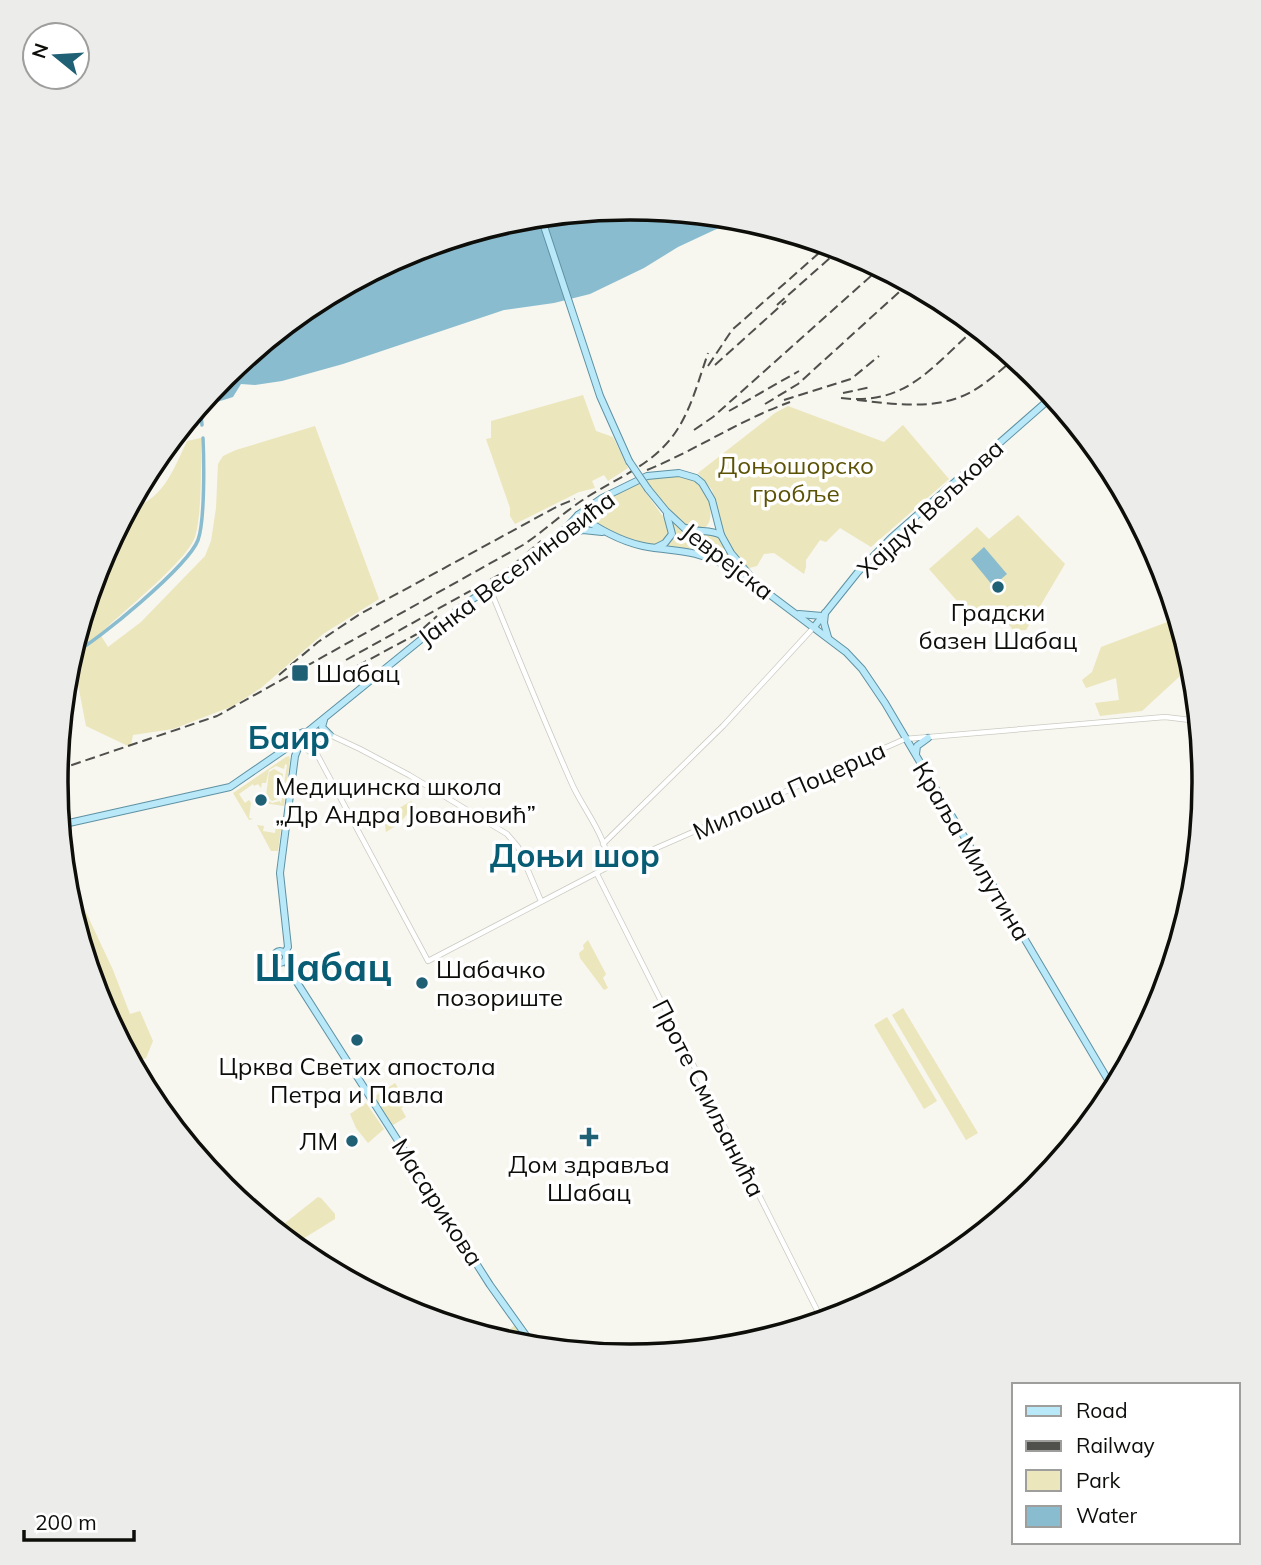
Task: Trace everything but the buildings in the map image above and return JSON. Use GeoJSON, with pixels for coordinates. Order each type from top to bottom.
{"type":"FeatureCollection","features":[{"type":"Feature","properties":{"kind":"main road","name":"Јеврејска"},"geometry":{"type":"LineString","coordinates":[[544,227],[606,411],[629,461],[662,507],[680,526],[814,626]]}},
{"type":"Feature","properties":{"kind":"main road","name":"Хајдук Вељкова"},"geometry":{"type":"LineString","coordinates":[[814,626],[891,538],[1045,403]]}},
{"type":"Feature","properties":{"kind":"main road","name":"Јанка Веселиновића"},"geometry":{"type":"LineString","coordinates":[[69,823],[230,787],[282,750],[306,742],[324,719],[458,609],[516,573],[578,515],[647,476],[673,472],[689,474],[702,483],[708,490],[721,535],[731,553],[755,583]]}},
{"type":"Feature","properties":{"kind":"main road"},"geometry":{"type":"LineString","coordinates":[[656,547],[665,543],[672,534],[672,527],[662,507]]}},
{"type":"Feature","properties":{"kind":"main road"},"geometry":{"type":"LineString","coordinates":[[702,531],[711,524],[714,508]]}},
{"type":"Feature","properties":{"kind":"main road"},"geometry":{"type":"LineString","coordinates":[[578,515],[627,541],[690,551],[729,565]]}},
{"type":"Feature","properties":{"kind":"main road"},"geometry":{"type":"LineString","coordinates":[[680,526],[696,532],[714,532],[721,535]]}},
{"type":"Feature","properties":{"kind":"main road"},"geometry":{"type":"LineString","coordinates":[[556,538],[583,530],[610,534]]}},
{"type":"Feature","properties":{"kind":"main road"},"geometry":{"type":"LineString","coordinates":[[796,613],[823,615],[829,638]]}},
{"type":"Feature","properties":{"kind":"main road","name":"Краља Милутина"},"geometry":{"type":"LineString","coordinates":[[814,626],[862,669],[885,703],[1108,1079]]}},
{"type":"Feature","properties":{"kind":"main road"},"geometry":{"type":"LineString","coordinates":[[324,719],[321,726],[330,735]]}},
{"type":"Feature","properties":{"kind":"main road"},"geometry":{"type":"LineString","coordinates":[[916,756],[917,746],[928,738]]}},
{"type":"Feature","properties":{"kind":"main road"},"geometry":{"type":"LineString","coordinates":[[291,973],[283,954],[285,933],[280,873],[295,759],[306,742]]}},
{"type":"Feature","properties":{"kind":"main road"},"geometry":{"type":"LineString","coordinates":[[282,750],[292,751],[295,759]]}},
{"type":"Feature","properties":{"kind":"main road"},"geometry":{"type":"LineString","coordinates":[[283,954],[275,953],[273,958],[291,973]]}},
{"type":"Feature","properties":{"kind":"main road"},"geometry":{"type":"LineString","coordinates":[[279,963],[283,954]]}},
{"type":"Feature","properties":{"kind":"main road","name":"Масарикова"},"geometry":{"type":"LineString","coordinates":[[291,973],[490,1285],[526,1335]]}},
{"type":"Feature","properties":{"kind":"street"},"geometry":{"type":"LineString","coordinates":[[490,589],[551,738],[603,844],[608,867]]}},
{"type":"Feature","properties":{"kind":"street"},"geometry":{"type":"LineString","coordinates":[[603,844],[723,726],[814,626]]}},
{"type":"Feature","properties":{"kind":"street"},"geometry":{"type":"LineString","coordinates":[[905,739],[1165,717],[1189,720]]}},
{"type":"Feature","properties":{"kind":"street"},"geometry":{"type":"LineString","coordinates":[[306,742],[330,735],[407,774],[507,834],[518,847],[541,901]]}},
{"type":"Feature","properties":{"kind":"street","name":"Милоша Поцерца"},"geometry":{"type":"LineString","coordinates":[[306,742],[320,758],[428,961],[608,867],[905,739]]}},
{"type":"Feature","properties":{"kind":"street","name":"Проте Смиљанића"},"geometry":{"type":"LineString","coordinates":[[597,874],[818,1312]]}},
{"type":"Feature","properties":{"kind":"green space"},"geometry":{"type":"Polygon","coordinates":[[[583,395],[596,431],[613,437],[628,468],[608,481],[604,475],[592,481],[595,488],[579,492],[515,524],[510,516],[510,508],[486,439],[491,438],[491,421],[583,395]]]}},
{"type":"Feature","properties":{"kind":"green space","name":"Доњошорско гробље"},"geometry":{"type":"Polygon","coordinates":[[[788,406],[884,442],[903,425],[949,479],[871,547],[840,528],[826,542],[820,540],[806,560],[804,574],[774,553],[764,554],[757,566],[749,568],[733,553],[724,536],[712,490],[698,473],[775,413],[788,406]]]}},
{"type":"Feature","properties":{"kind":"green space"},"geometry":{"type":"Polygon","coordinates":[[[315,426],[379,599],[323,634],[261,688],[233,706],[173,729],[133,735],[131,745],[128,746],[86,726],[78,682],[98,602],[111,567],[142,504],[151,499],[166,482],[187,441],[201,438],[200,503],[195,537],[167,573],[100,634],[108,647],[141,622],[205,556],[211,541],[216,508],[218,464],[223,456],[315,426]]]}},
{"type":"Feature","properties":{"kind":"green space"},"geometry":{"type":"Polygon","coordinates":[[[673,475],[692,479],[707,496],[710,516],[703,529],[695,529],[678,521],[645,479],[673,475]]]}},
{"type":"Feature","properties":{"kind":"green space"},"geometry":{"type":"Polygon","coordinates":[[[639,483],[669,525],[669,537],[658,544],[629,540],[584,516],[620,491],[639,483]]]}},
{"type":"Feature","properties":{"kind":"green space","name":"Градски базен Шабац"},"geometry":{"type":"Polygon","coordinates":[[[1018,515],[1065,564],[1026,630],[1014,631],[993,605],[972,618],[929,569],[977,527],[989,539],[1018,515]]]}},
{"type":"Feature","properties":{"kind":"green space"},"geometry":{"type":"Polygon","coordinates":[[[672,520],[713,556],[666,546],[674,535],[672,520]]]}},
{"type":"Feature","properties":{"kind":"green space"},"geometry":{"type":"Polygon","coordinates":[[[711,532],[718,535],[745,573],[695,534],[711,532]]]}},
{"type":"Feature","properties":{"kind":"green space"},"geometry":{"type":"Polygon","coordinates":[[[1169,621],[1182,674],[1142,711],[1100,716],[1095,703],[1119,700],[1116,678],[1086,688],[1082,680],[1092,672],[1101,647],[1169,621]]]}},
{"type":"Feature","properties":{"kind":"green space"},"geometry":{"type":"Polygon","coordinates":[[[289,756],[290,760],[284,806],[264,803],[265,798],[272,803],[280,801],[281,804],[285,764],[284,769],[276,766],[269,770],[266,783],[262,783],[261,788],[258,784],[253,784],[239,794],[245,803],[249,800],[251,803],[249,818],[253,819],[249,820],[233,793],[289,756]]]}},
{"type":"Feature","properties":{"kind":"green space"},"geometry":{"type":"Polygon","coordinates":[[[274,769],[283,774],[280,798],[272,801],[266,796],[269,772],[274,769]]]}},
{"type":"Feature","properties":{"kind":"green space"},"geometry":{"type":"Polygon","coordinates":[[[411,801],[415,804],[400,823],[386,832],[388,815],[411,801]]]}},
{"type":"Feature","properties":{"kind":"green space"},"geometry":{"type":"Polygon","coordinates":[[[277,820],[282,822],[278,851],[271,851],[257,825],[264,826],[263,831],[275,833],[277,820]]]}},
{"type":"Feature","properties":{"kind":"green space"},"geometry":{"type":"Polygon","coordinates":[[[82,906],[113,970],[130,1014],[140,1011],[153,1041],[146,1058],[142,1060],[111,998],[82,906]]]}},
{"type":"Feature","properties":{"kind":"green space"},"geometry":{"type":"Polygon","coordinates":[[[588,940],[606,974],[603,978],[608,988],[604,990],[580,958],[579,953],[588,940]]]}},
{"type":"Feature","properties":{"kind":"green space"},"geometry":{"type":"Polygon","coordinates":[[[903,1008],[978,1133],[966,1140],[892,1015],[903,1008]]]}},
{"type":"Feature","properties":{"kind":"green space"},"geometry":{"type":"Polygon","coordinates":[[[887,1017],[937,1101],[924,1109],[874,1025],[887,1017]]]}},
{"type":"Feature","properties":{"kind":"green space"},"geometry":{"type":"Polygon","coordinates":[[[395,1083],[408,1104],[401,1108],[406,1117],[393,1125],[374,1097],[395,1083]]]}},
{"type":"Feature","properties":{"kind":"green space"},"geometry":{"type":"Polygon","coordinates":[[[366,1103],[384,1129],[368,1143],[356,1128],[350,1114],[366,1103]]]}},
{"type":"Feature","properties":{"kind":"green space"},"geometry":{"type":"Polygon","coordinates":[[[318,1197],[335,1214],[335,1219],[302,1239],[283,1225],[318,1197]]]}},
{"type":"Feature","properties":{"kind":"green space"},"geometry":{"type":"Polygon","coordinates":[[[516,1324],[523,1334],[521,1334],[508,1331],[516,1324]]]}},
{"type":"Feature","properties":{"kind":"water"},"geometry":{"type":"Polygon","coordinates":[[[594,221],[667,221],[720,228],[590,294],[554,303],[504,310],[343,364],[282,381],[241,384],[233,397],[217,402],[260,360],[318,315],[382,278],[450,250],[521,231],[594,221]]]}},
{"type":"Feature","properties":{"kind":"water"},"geometry":{"type":"Polygon","coordinates":[[[984,547],[1007,574],[993,586],[971,559],[984,547]]]}},
{"type":"Feature","properties":{"kind":"waterway"},"geometry":{"type":"LineString","coordinates":[[201,420],[202,425]]}},
{"type":"Feature","properties":{"kind":"waterway"},"geometry":{"type":"LineString","coordinates":[[85,645],[161,584],[191,552],[198,540],[203,505],[203,438]]}},
{"type":"Feature","properties":{"kind":"railway"},"geometry":{"type":"LineString","coordinates":[[708,366],[732,330],[819,253]]}},
{"type":"Feature","properties":{"kind":"railway"},"geometry":{"type":"LineString","coordinates":[[777,305],[831,257]]}},
{"type":"Feature","properties":{"kind":"railway"},"geometry":{"type":"LineString","coordinates":[[694,430],[713,417],[872,275]]}},
{"type":"Feature","properties":{"kind":"railway"},"geometry":{"type":"LineString","coordinates":[[765,404],[798,384],[901,290]]}},
{"type":"Feature","properties":{"kind":"railway"},"geometry":{"type":"LineString","coordinates":[[715,365],[786,301]]}},
{"type":"Feature","properties":{"kind":"railway"},"geometry":{"type":"LineString","coordinates":[[841,398],[864,399],[901,390],[931,369],[970,334]]}},
{"type":"Feature","properties":{"kind":"railway"},"geometry":{"type":"LineString","coordinates":[[68,766],[217,716],[523,545],[584,499],[645,463],[666,444],[686,414],[708,353]]}},
{"type":"Feature","properties":{"kind":"railway"},"geometry":{"type":"LineString","coordinates":[[784,400],[851,379],[879,356]]}},
{"type":"Feature","properties":{"kind":"railway"},"geometry":{"type":"LineString","coordinates":[[857,400],[915,405],[944,402],[971,392],[1007,365]]}},
{"type":"Feature","properties":{"kind":"railway"},"geometry":{"type":"LineString","coordinates":[[729,411],[799,371]]}},
{"type":"Feature","properties":{"kind":"railway"},"geometry":{"type":"LineString","coordinates":[[843,393],[871,387]]}},
{"type":"Feature","properties":{"kind":"railway"},"geometry":{"type":"LineString","coordinates":[[647,470],[753,417],[790,402]]}},
{"type":"Feature","properties":{"kind":"railway"},"geometry":{"type":"LineString","coordinates":[[279,675],[318,642],[360,614],[575,499]]}},
{"type":"Feature","properties":{"kind":"railway"},"geometry":{"type":"LineString","coordinates":[[346,660],[506,571],[541,541]]}},
{"type":"Feature","properties":{"kind":"railway"},"geometry":{"type":"LineString","coordinates":[[331,680],[417,634],[437,616]]}},
{"type":"Feature","properties":{"kind":"place","name":"Градски базен Шабац"},"geometry":{"type":"Point","coordinates":[998,587]}},
{"type":"Feature","properties":{"kind":"place","name":"Шабац"},"geometry":{"type":"Point","coordinates":[300,673]}},
{"type":"Feature","properties":{"kind":"place","name":"Медицинска школа „Др Андра Јовановић”"},"geometry":{"type":"Point","coordinates":[261,800]}},
{"type":"Feature","properties":{"kind":"place","name":"Шабачко позориште"},"geometry":{"type":"Point","coordinates":[422,983]}},
{"type":"Feature","properties":{"kind":"place","name":"Црква Светих апостола Петра и Павла"},"geometry":{"type":"Point","coordinates":[357,1040]}},
{"type":"Feature","properties":{"kind":"place","name":"Дом здравља Шабац"},"geometry":{"type":"Point","coordinates":[589,1137]}},
{"type":"Feature","properties":{"kind":"place","name":"ЛМ"},"geometry":{"type":"Point","coordinates":[352,1141]}},
{"type":"Feature","properties":{"kind":"district","name":"Баир"},"geometry":{"type":"Point","coordinates":[289,737]}},
{"type":"Feature","properties":{"kind":"district","name":"Доњи шор"},"geometry":{"type":"Point","coordinates":[575,855]}},
{"type":"Feature","properties":{"kind":"district","name":"Шабац"},"geometry":{"type":"Point","coordinates":[323,967]}}]}
